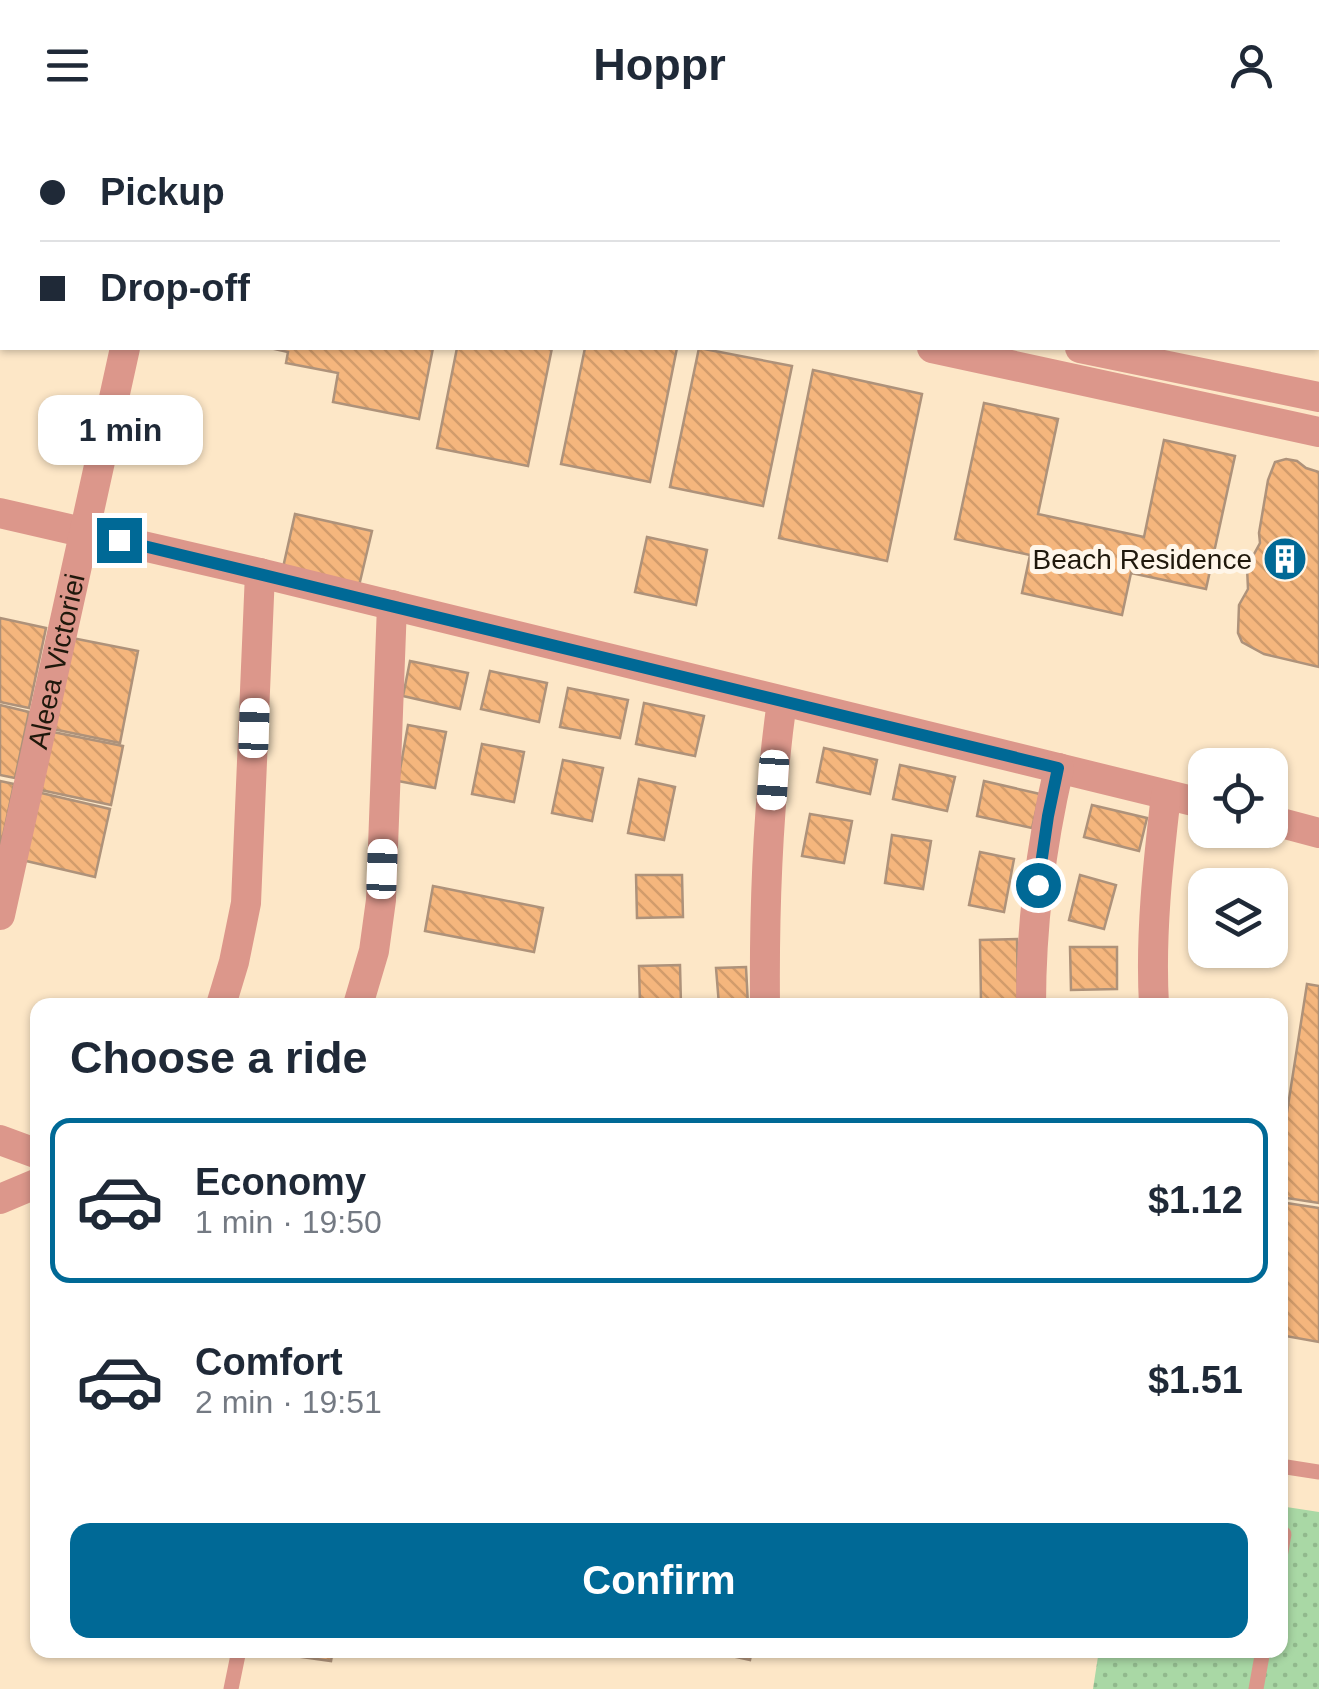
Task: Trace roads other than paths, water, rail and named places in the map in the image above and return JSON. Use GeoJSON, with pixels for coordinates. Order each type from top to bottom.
{"type":"FeatureCollection","features":[{"type":"Feature","properties":{"kind":"street","name":"Aleea Victoriei"},"geometry":{"type":"LineString","coordinates":[[0,914],[125,350]]}},
{"type":"Feature","properties":{"kind":"street"},"geometry":{"type":"LineString","coordinates":[[941,350],[1319,432]]}},
{"type":"Feature","properties":{"kind":"street"},"geometry":{"type":"LineString","coordinates":[[1090,350],[1319,397]]}},
{"type":"Feature","properties":{"kind":"street"},"geometry":{"type":"LineString","coordinates":[[0,513],[1188,800]]}},
{"type":"Feature","properties":{"kind":"street"},"geometry":{"type":"LineString","coordinates":[[223,998],[246,903],[260,573]]}},
{"type":"Feature","properties":{"kind":"street"},"geometry":{"type":"LineString","coordinates":[[360,998],[374,951],[381,900],[392,605]]}},
{"type":"Feature","properties":{"kind":"street"},"geometry":{"type":"LineString","coordinates":[[765,998],[766,871],[782,701]]}},
{"type":"Feature","properties":{"kind":"street"},"geometry":{"type":"LineString","coordinates":[[1032,998],[1038,885],[1058,768]]}},
{"type":"Feature","properties":{"kind":"street"},"geometry":{"type":"LineString","coordinates":[[1154,998],[1157,888],[1166,795]]}},
{"type":"Feature","properties":{"kind":"street"},"geometry":{"type":"LineString","coordinates":[[1288,825],[1319,833]]}},
{"type":"Feature","properties":{"kind":"street"},"geometry":{"type":"LineString","coordinates":[[0,1140],[30,1151]]}},
{"type":"Feature","properties":{"kind":"street"},"geometry":{"type":"LineString","coordinates":[[0,1199],[30,1186]]}},
{"type":"Feature","properties":{"kind":"lane"},"geometry":{"type":"LineString","coordinates":[[1288,1467],[1319,1472]]}},
{"type":"Feature","properties":{"kind":"lane"},"geometry":{"type":"LineString","coordinates":[[232,1689],[238,1658]]}},
{"type":"Feature","properties":{"kind":"lane"},"geometry":{"type":"LineString","coordinates":[[1256,1689],[1262,1658]]}},
{"type":"Feature","properties":{"kind":"place","name":"Beach Residence"},"geometry":{"type":"Point","coordinates":[1285,559]}}]}
